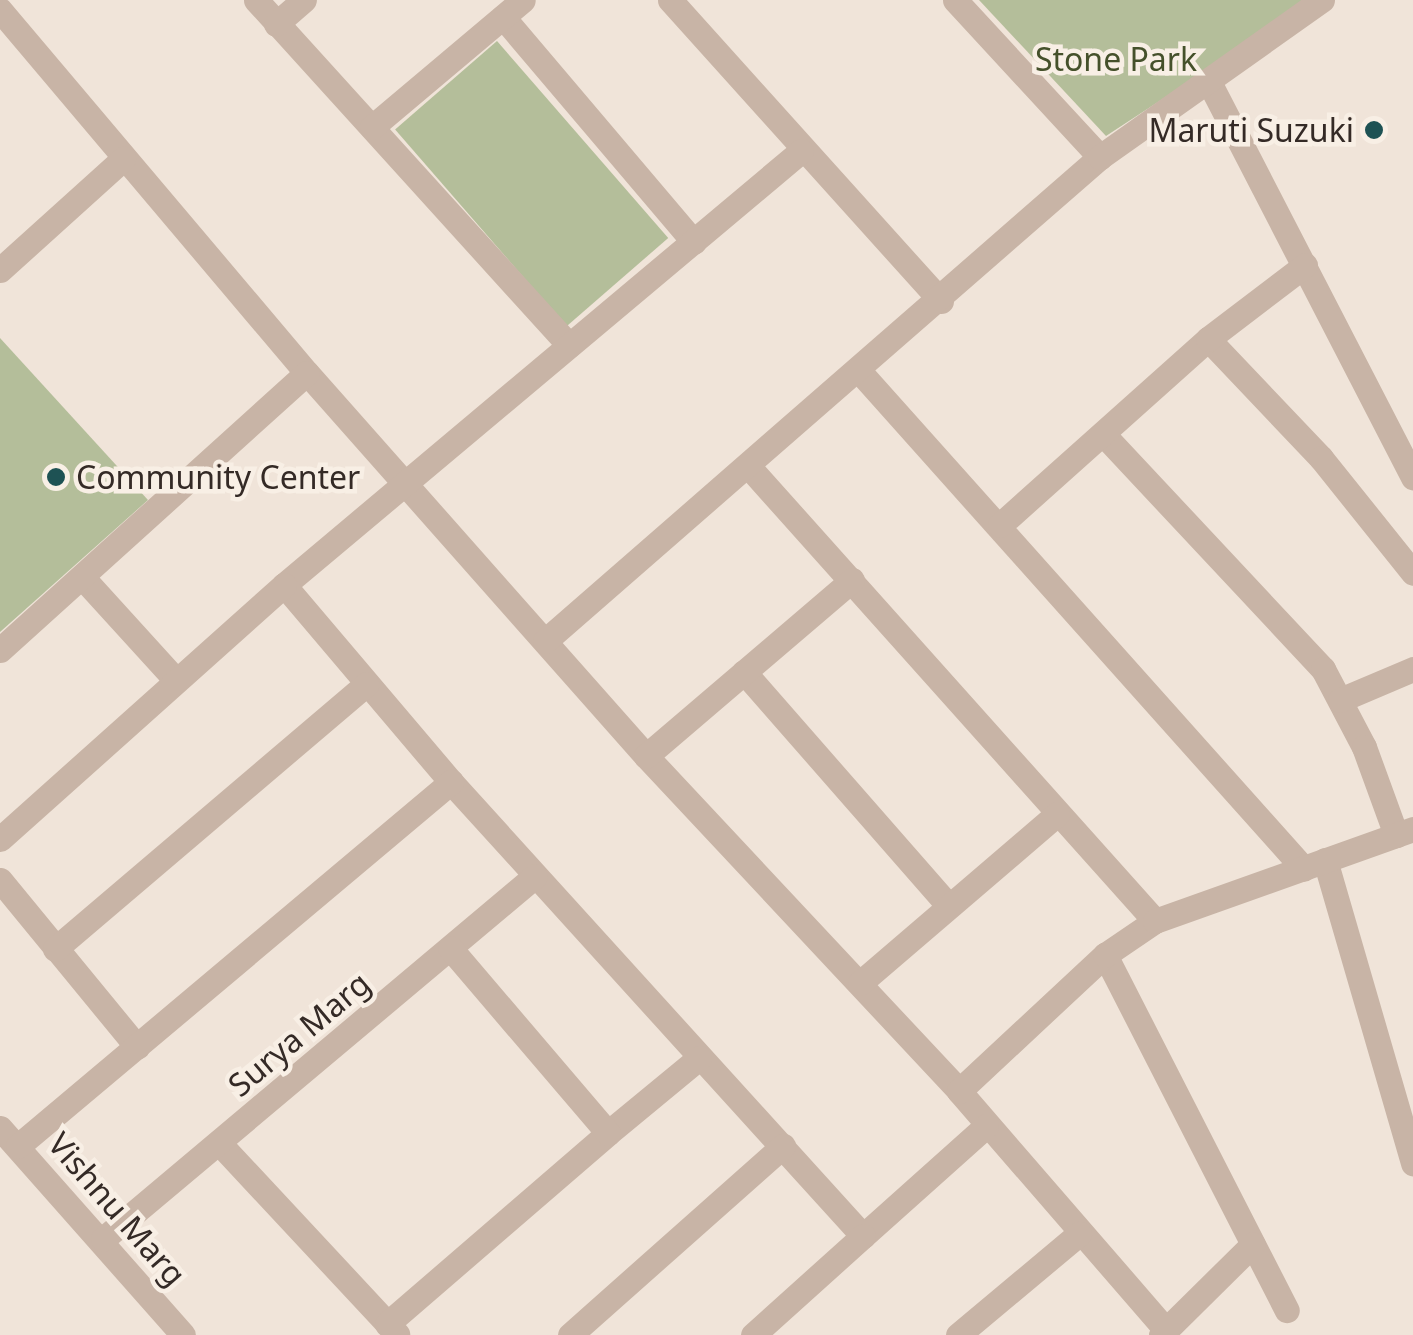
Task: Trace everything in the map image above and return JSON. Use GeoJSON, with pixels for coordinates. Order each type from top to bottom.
{"type":"FeatureCollection","features":[{"type":"Feature","properties":{"kind":"street"},"geometry":{"type":"LineString","coordinates":[[256,0],[569,344]]}},
{"type":"Feature","properties":{"kind":"street"},"geometry":{"type":"LineString","coordinates":[[276,24],[304,0]]}},
{"type":"Feature","properties":{"kind":"street"},"geometry":{"type":"LineString","coordinates":[[372,127],[524,0]]}},
{"type":"Feature","properties":{"kind":"street"},"geometry":{"type":"LineString","coordinates":[[670,0],[941,301]]}},
{"type":"Feature","properties":{"kind":"street"},"geometry":{"type":"LineString","coordinates":[[954,0],[1100,157]]}},
{"type":"Feature","properties":{"kind":"street"},"geometry":{"type":"LineString","coordinates":[[546,642],[860,372],[1100,157],[1322,0]]}},
{"type":"Feature","properties":{"kind":"street"},"geometry":{"type":"LineString","coordinates":[[0,10],[307,374],[406,480],[646,756],[959,1091],[1162,1332],[1253,1244]]}},
{"type":"Feature","properties":{"kind":"street"},"geometry":{"type":"LineString","coordinates":[[503,17],[694,242]]}},
{"type":"Feature","properties":{"kind":"street"},"geometry":{"type":"LineString","coordinates":[[1209,82],[1413,477]]}},
{"type":"Feature","properties":{"kind":"street"},"geometry":{"type":"LineString","coordinates":[[0,839],[174,678],[802,151]]}},
{"type":"Feature","properties":{"kind":"street"},"geometry":{"type":"LineString","coordinates":[[2,265],[123,159]]}},
{"type":"Feature","properties":{"kind":"street"},"geometry":{"type":"LineString","coordinates":[[1000,526],[1208,339],[1306,265]]}},
{"type":"Feature","properties":{"kind":"street"},"geometry":{"type":"LineString","coordinates":[[1208,339],[1321,458],[1413,574]]}},
{"type":"Feature","properties":{"kind":"street"},"geometry":{"type":"LineString","coordinates":[[860,372],[1314,865],[1413,1163]]}},
{"type":"Feature","properties":{"kind":"street"},"geometry":{"type":"LineString","coordinates":[[0,650],[307,374]]}},
{"type":"Feature","properties":{"kind":"street"},"geometry":{"type":"LineString","coordinates":[[959,1091],[1105,955],[1155,922],[1405,832],[1323,670],[1103,434]]}},
{"type":"Feature","properties":{"kind":"street"},"geometry":{"type":"LineString","coordinates":[[749,467],[1155,922]]}},
{"type":"Feature","properties":{"kind":"street"},"geometry":{"type":"LineString","coordinates":[[83,578],[174,678]]}},
{"type":"Feature","properties":{"kind":"street"},"geometry":{"type":"LineString","coordinates":[[646,756],[852,580]]}},
{"type":"Feature","properties":{"kind":"street"},"geometry":{"type":"LineString","coordinates":[[284,585],[451,782],[863,1236]]}},
{"type":"Feature","properties":{"kind":"street"},"geometry":{"type":"LineString","coordinates":[[1340,700],[1413,669]]}},
{"type":"Feature","properties":{"kind":"street"},"geometry":{"type":"LineString","coordinates":[[744,672],[948,905]]}},
{"type":"Feature","properties":{"kind":"street"},"geometry":{"type":"LineString","coordinates":[[55,949],[366,684]]}},
{"type":"Feature","properties":{"kind":"street"},"geometry":{"type":"LineString","coordinates":[[9,1137],[136,1048],[451,782]]}},
{"type":"Feature","properties":{"kind":"street"},"geometry":{"type":"LineString","coordinates":[[860,983],[1057,814]]}},
{"type":"Feature","properties":{"kind":"street","name":"Surya Marg"},"geometry":{"type":"LineString","coordinates":[[103,1239],[535,876]]}},
{"type":"Feature","properties":{"kind":"street"},"geometry":{"type":"LineString","coordinates":[[0,880],[136,1048]]}},
{"type":"Feature","properties":{"kind":"street"},"geometry":{"type":"LineString","coordinates":[[450,948],[608,1134]]}},
{"type":"Feature","properties":{"kind":"street"},"geometry":{"type":"LineString","coordinates":[[1105,955],[1287,1310]]}},
{"type":"Feature","properties":{"kind":"street"},"geometry":{"type":"LineString","coordinates":[[220,1144],[392,1330],[608,1134],[699,1058]]}},
{"type":"Feature","properties":{"kind":"street"},"geometry":{"type":"LineString","coordinates":[[753,1335],[986,1126]]}},
{"type":"Feature","properties":{"kind":"street","name":"Vishnu Marg"},"geometry":{"type":"LineString","coordinates":[[9,1137],[103,1239],[183,1335]]}},
{"type":"Feature","properties":{"kind":"street"},"geometry":{"type":"LineString","coordinates":[[570,1335],[783,1146]]}},
{"type":"Feature","properties":{"kind":"street"},"geometry":{"type":"LineString","coordinates":[[958,1335],[1079,1234]]}},
{"type":"Feature","properties":{"kind":"green space","name":"Stone Park"},"geometry":{"type":"Polygon","coordinates":[[[979,0],[1314,0],[1106,136],[979,0]]]}},
{"type":"Feature","properties":{"kind":"green space"},"geometry":{"type":"Polygon","coordinates":[[[497,41],[668,238],[566,327],[395,130],[497,41]]]}},
{"type":"Feature","properties":{"kind":"green space"},"geometry":{"type":"Polygon","coordinates":[[[0,338],[148,500],[0,632],[0,338]]]}},
{"type":"Feature","properties":{"kind":"place","name":"Maruti Suzuki"},"geometry":{"type":"Point","coordinates":[1374,130]}},
{"type":"Feature","properties":{"kind":"place","name":"Community Center"},"geometry":{"type":"Point","coordinates":[56,477]}}]}
